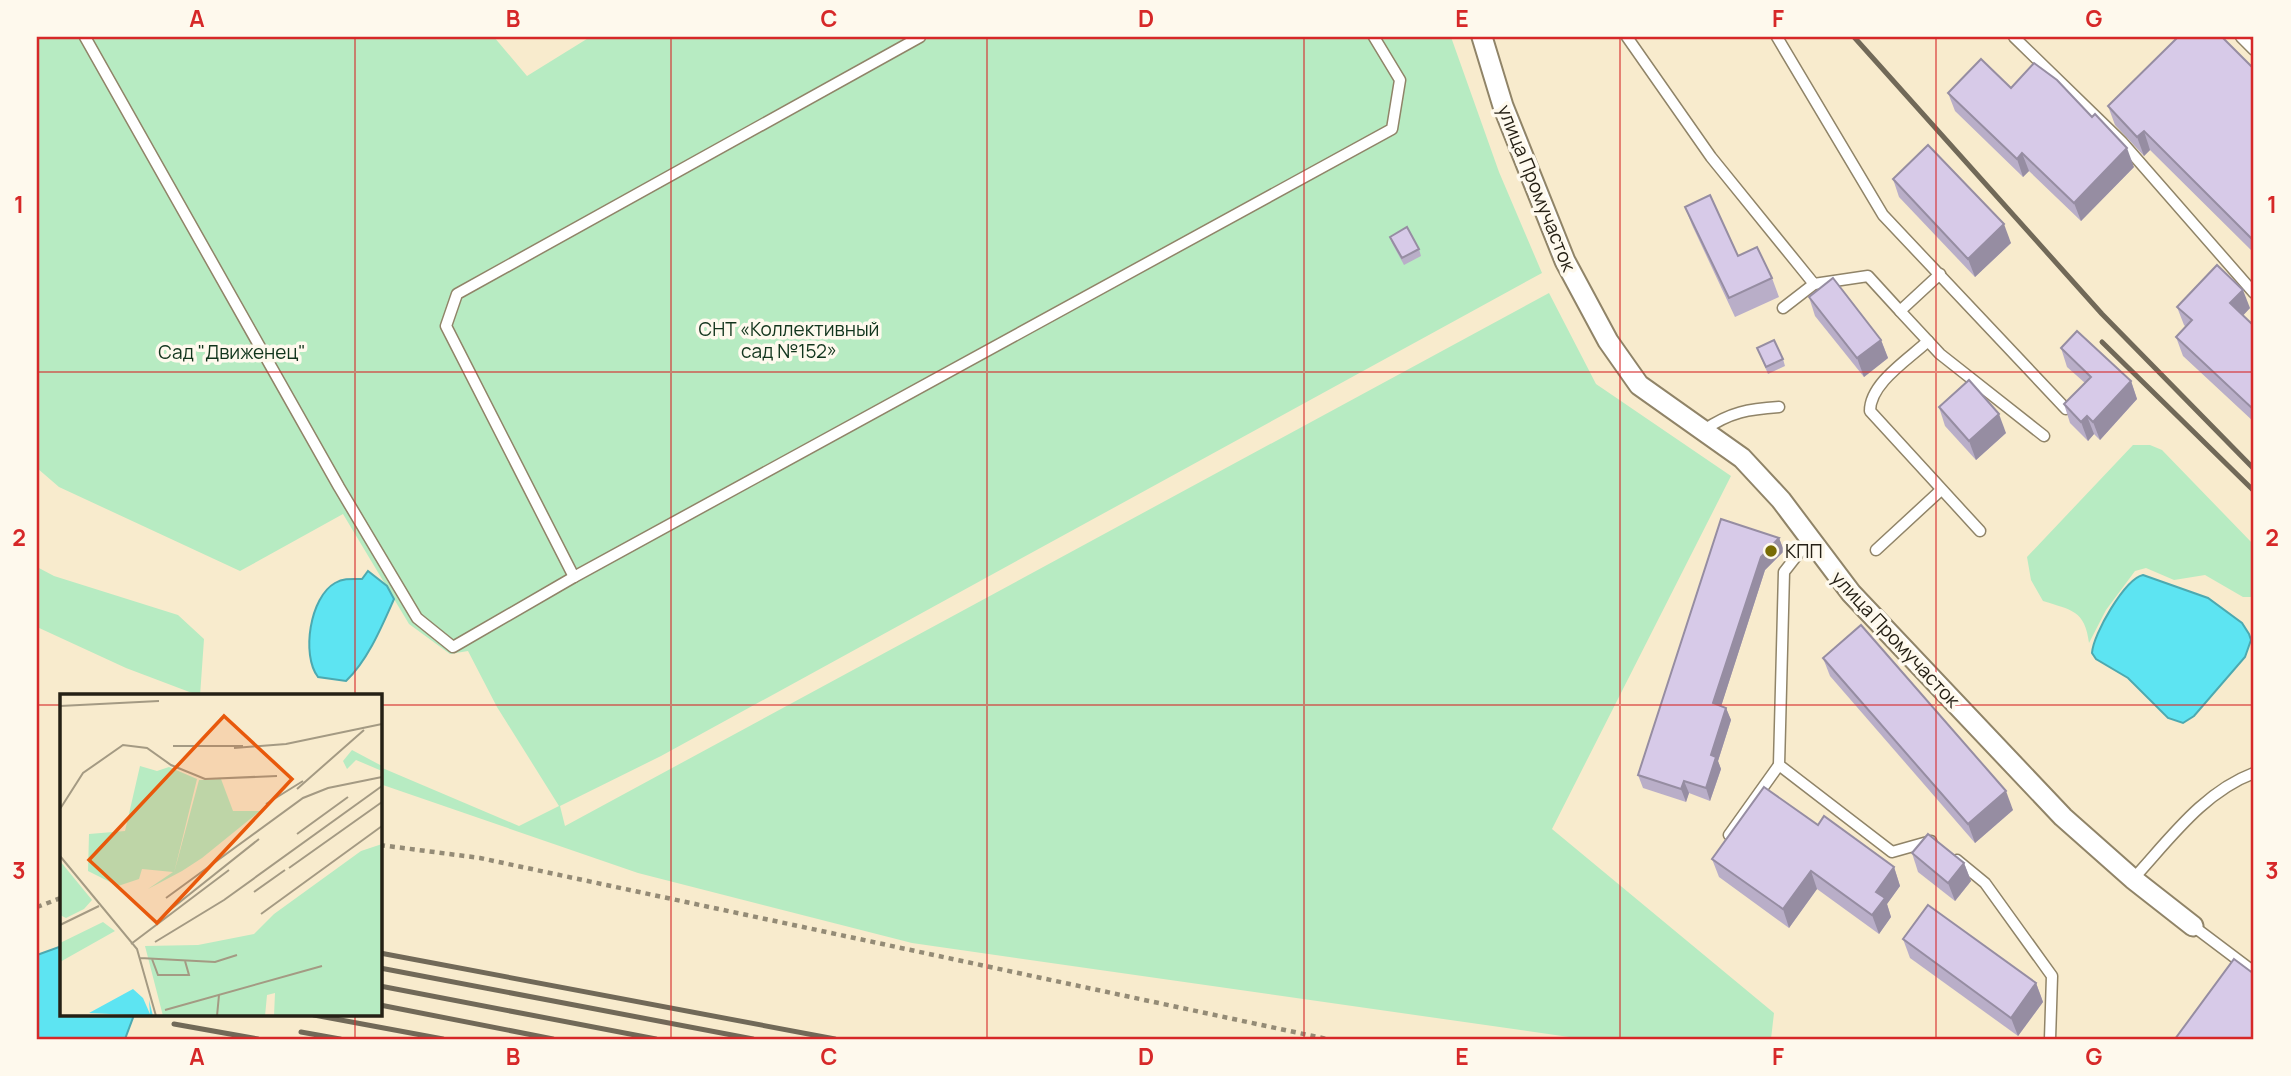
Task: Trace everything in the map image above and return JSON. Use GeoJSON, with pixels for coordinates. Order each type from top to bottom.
{"type":"FeatureCollection","features":[{"type":"Feature","properties":{"kind":"street","name":"улица Промучасток"},"geometry":{"type":"LineString","coordinates":[[1482,37],[1503,106],[1565,261],[1608,341],[1639,384],[1742,458],[1763,479],[1860,603],[2063,817],[2133,879],[2193,926]]}},
{"type":"Feature","properties":{"kind":"lane"},"geometry":{"type":"LineString","coordinates":[[85,37],[339,487],[417,618],[453,647],[574,577],[1392,129],[1400,80],[1374,37]]}},
{"type":"Feature","properties":{"kind":"lane"},"geometry":{"type":"LineString","coordinates":[[574,577],[446,326],[457,294],[920,37]]}},
{"type":"Feature","properties":{"kind":"lane"},"geometry":{"type":"LineString","coordinates":[[1628,37],[1711,157],[1814,284]]}},
{"type":"Feature","properties":{"kind":"lane"},"geometry":{"type":"LineString","coordinates":[[1777,37],[1883,215],[2066,409]]}},
{"type":"Feature","properties":{"kind":"lane"},"geometry":{"type":"LineString","coordinates":[[2014,37],[2122,142],[2254,293]]}},
{"type":"Feature","properties":{"kind":"lane"},"geometry":{"type":"LineString","coordinates":[[2241,37],[2254,50]]}},
{"type":"Feature","properties":{"kind":"lane"},"geometry":{"type":"LineString","coordinates":[[1900,311],[1940,274]]}},
{"type":"Feature","properties":{"kind":"lane"},"geometry":{"type":"LineString","coordinates":[[1783,308],[1814,284],[1868,276],[1940,354],[2044,436]]}},
{"type":"Feature","properties":{"kind":"lane"},"geometry":{"type":"LineString","coordinates":[[1928,341],[1877,388],[1870,398],[1870,411],[1980,531]]}},
{"type":"Feature","properties":{"kind":"lane"},"geometry":{"type":"LineString","coordinates":[[1704,430],[1732,412],[1779,407]]}},
{"type":"Feature","properties":{"kind":"lane"},"geometry":{"type":"LineString","coordinates":[[1876,550],[1941,490]]}},
{"type":"Feature","properties":{"kind":"lane"},"geometry":{"type":"LineString","coordinates":[[1729,835],[1779,765],[1784,572],[1809,540]]}},
{"type":"Feature","properties":{"kind":"lane"},"geometry":{"type":"LineString","coordinates":[[1779,765],[1892,852],[1903,851],[1925,841],[1940,847]]}},
{"type":"Feature","properties":{"kind":"lane"},"geometry":{"type":"LineString","coordinates":[[2133,879],[2216,793],[2234,780],[2254,773]]}},
{"type":"Feature","properties":{"kind":"lane"},"geometry":{"type":"LineString","coordinates":[[1949,854],[1985,883],[2052,976],[2050,1039]]}},
{"type":"Feature","properties":{"kind":"lane"},"geometry":{"type":"LineString","coordinates":[[2193,926],[2254,972]]}},
{"type":"Feature","properties":{"kind":"path"},"geometry":{"type":"LineString","coordinates":[[382,845],[480,858],[1327,1039]]}},
{"type":"Feature","properties":{"kind":"path"},"geometry":{"type":"LineString","coordinates":[[37,907],[60,898]]}},
{"type":"Feature","properties":{"kind":"green space"},"geometry":{"type":"Polygon","coordinates":[[[37,37],[494,37],[527,76],[590,37],[1451,37],[1499,172],[1542,273],[661,756],[560,806],[565,826],[1549,293],[1596,384],[1731,476],[1552,829],[1774,1013],[1771,1039],[1583,1039],[912,943],[638,873],[382,785],[382,768],[519,826],[559,806],[497,707],[468,651],[450,654],[409,624],[343,514],[240,571],[59,487],[37,468],[37,37]]]}},
{"type":"Feature","properties":{"kind":"green space"},"geometry":{"type":"Polygon","coordinates":[[[2133,445],[2150,445],[2162,450],[2254,545],[2254,597],[2243,597],[2205,575],[2174,580],[2146,568],[2135,571],[2106,610],[2089,643],[2084,624],[2075,613],[2043,601],[2031,580],[2027,557],[2133,445]]]}},
{"type":"Feature","properties":{"kind":"green space"},"geometry":{"type":"Polygon","coordinates":[[[37,567],[54,576],[178,615],[204,639],[200,694],[126,668],[37,627],[37,567]]]}},
{"type":"Feature","properties":{"kind":"water"},"geometry":{"type":"Polygon","coordinates":[[[368,571],[387,586],[394,599],[379,631],[368,653],[346,681],[318,677],[310,655],[309,641],[319,600],[335,583],[362,579],[368,571]]]}},
{"type":"Feature","properties":{"kind":"water"},"geometry":{"type":"Polygon","coordinates":[[[2143,575],[2208,598],[2242,623],[2251,640],[2245,657],[2194,716],[2183,723],[2168,718],[2128,678],[2096,659],[2092,653],[2098,633],[2111,608],[2128,586],[2143,575]]]}},
{"type":"Feature","properties":{"kind":"water"},"geometry":{"type":"Polygon","coordinates":[[[60,947],[60,1016],[134,1016],[125,1039],[37,1039],[37,955],[60,947]]]}},
{"type":"Feature","properties":{"kind":"building"},"geometry":{"type":"Polygon","coordinates":[[[2178,37],[2222,37],[2254,69],[2254,241],[2144,131],[2137,137],[2108,106],[2178,37]]]}},
{"type":"Feature","properties":{"kind":"building"},"geometry":{"type":"Polygon","coordinates":[[[1981,59],[2011,88],[2034,63],[2057,80],[2092,117],[2095,114],[2127,148],[2074,203],[2022,153],[2017,159],[1948,93],[1981,59]]]}},
{"type":"Feature","properties":{"kind":"building"},"geometry":{"type":"Polygon","coordinates":[[[1928,145],[2004,224],[1968,259],[1893,179],[1928,145]]]}},
{"type":"Feature","properties":{"kind":"building"},"geometry":{"type":"Polygon","coordinates":[[[1710,195],[1738,256],[1757,247],[1772,278],[1729,298],[1685,207],[1710,195]]]}},
{"type":"Feature","properties":{"kind":"building"},"geometry":{"type":"Polygon","coordinates":[[[1407,227],[1419,249],[1402,258],[1390,237],[1407,227]]]}},
{"type":"Feature","properties":{"kind":"building"},"geometry":{"type":"Polygon","coordinates":[[[2217,265],[2243,290],[2230,303],[2254,326],[2254,410],[2176,337],[2192,320],[2177,307],[2217,265]]]}},
{"type":"Feature","properties":{"kind":"building"},"geometry":{"type":"Polygon","coordinates":[[[1833,278],[1881,340],[1857,358],[1809,297],[1833,278]]]}},
{"type":"Feature","properties":{"kind":"building"},"geometry":{"type":"Polygon","coordinates":[[[2077,331],[2131,381],[2093,422],[2087,416],[2081,422],[2064,404],[2091,377],[2061,348],[2077,331]]]}},
{"type":"Feature","properties":{"kind":"building"},"geometry":{"type":"Polygon","coordinates":[[[1774,340],[1783,359],[1766,367],[1757,348],[1774,340]]]}},
{"type":"Feature","properties":{"kind":"building"},"geometry":{"type":"Polygon","coordinates":[[[1969,380],[1999,414],[1969,441],[1939,407],[1969,380]]]}},
{"type":"Feature","properties":{"kind":"building"},"geometry":{"type":"Polygon","coordinates":[[[1721,519],[1779,538],[1761,557],[1713,703],[1726,708],[1711,755],[1716,757],[1706,788],[1684,781],[1681,789],[1638,775],[1721,519]]]}},
{"type":"Feature","properties":{"kind":"building"},"geometry":{"type":"Polygon","coordinates":[[[1861,625],[2006,791],[1968,824],[1823,658],[1861,625]]]}},
{"type":"Feature","properties":{"kind":"building"},"geometry":{"type":"Polygon","coordinates":[[[1764,787],[1818,825],[1824,816],[1894,867],[1876,892],[1885,898],[1872,915],[1811,871],[1783,909],[1712,859],[1764,787]]]}},
{"type":"Feature","properties":{"kind":"building"},"geometry":{"type":"Polygon","coordinates":[[[1928,834],[1964,863],[1948,883],[1912,853],[1928,834]]]}},
{"type":"Feature","properties":{"kind":"building"},"geometry":{"type":"Polygon","coordinates":[[[1928,905],[2036,983],[2011,1018],[1903,939],[1928,905]]]}},
{"type":"Feature","properties":{"kind":"building"},"geometry":{"type":"Polygon","coordinates":[[[2234,959],[2254,974],[2254,1039],[2175,1039],[2234,959]]]}},
{"type":"Feature","properties":{"kind":"railway"},"geometry":{"type":"LineString","coordinates":[[1854,37],[2102,314],[2254,469]]}},
{"type":"Feature","properties":{"kind":"railway"},"geometry":{"type":"LineString","coordinates":[[2102,342],[2254,491]]}},
{"type":"Feature","properties":{"kind":"railway"},"geometry":{"type":"LineString","coordinates":[[382,953],[835,1039]]}},
{"type":"Feature","properties":{"kind":"railway"},"geometry":{"type":"LineString","coordinates":[[382,968],[753,1039]]}},
{"type":"Feature","properties":{"kind":"railway"},"geometry":{"type":"LineString","coordinates":[[382,986],[656,1039]]}},
{"type":"Feature","properties":{"kind":"railway"},"geometry":{"type":"LineString","coordinates":[[382,1005],[553,1039]]}},
{"type":"Feature","properties":{"kind":"railway"},"geometry":{"type":"LineString","coordinates":[[319,1016],[443,1039]]}},
{"type":"Feature","properties":{"kind":"railway"},"geometry":{"type":"LineString","coordinates":[[174,1024],[258,1039]]}},
{"type":"Feature","properties":{"kind":"railway"},"geometry":{"type":"LineString","coordinates":[[301,1032],[340,1039]]}},
{"type":"Feature","properties":{"kind":"place","name":"КПП"},"geometry":{"type":"Point","coordinates":[1771,551]}},
{"type":"Feature","properties":{"kind":"park label","name":"СНТ «Коллективный сад №152»"},"geometry":{"type":"Point","coordinates":[789,340]}},
{"type":"Feature","properties":{"kind":"park label","name":"Сад \"Движенец\""},"geometry":{"type":"Point","coordinates":[232,352]}}]}
